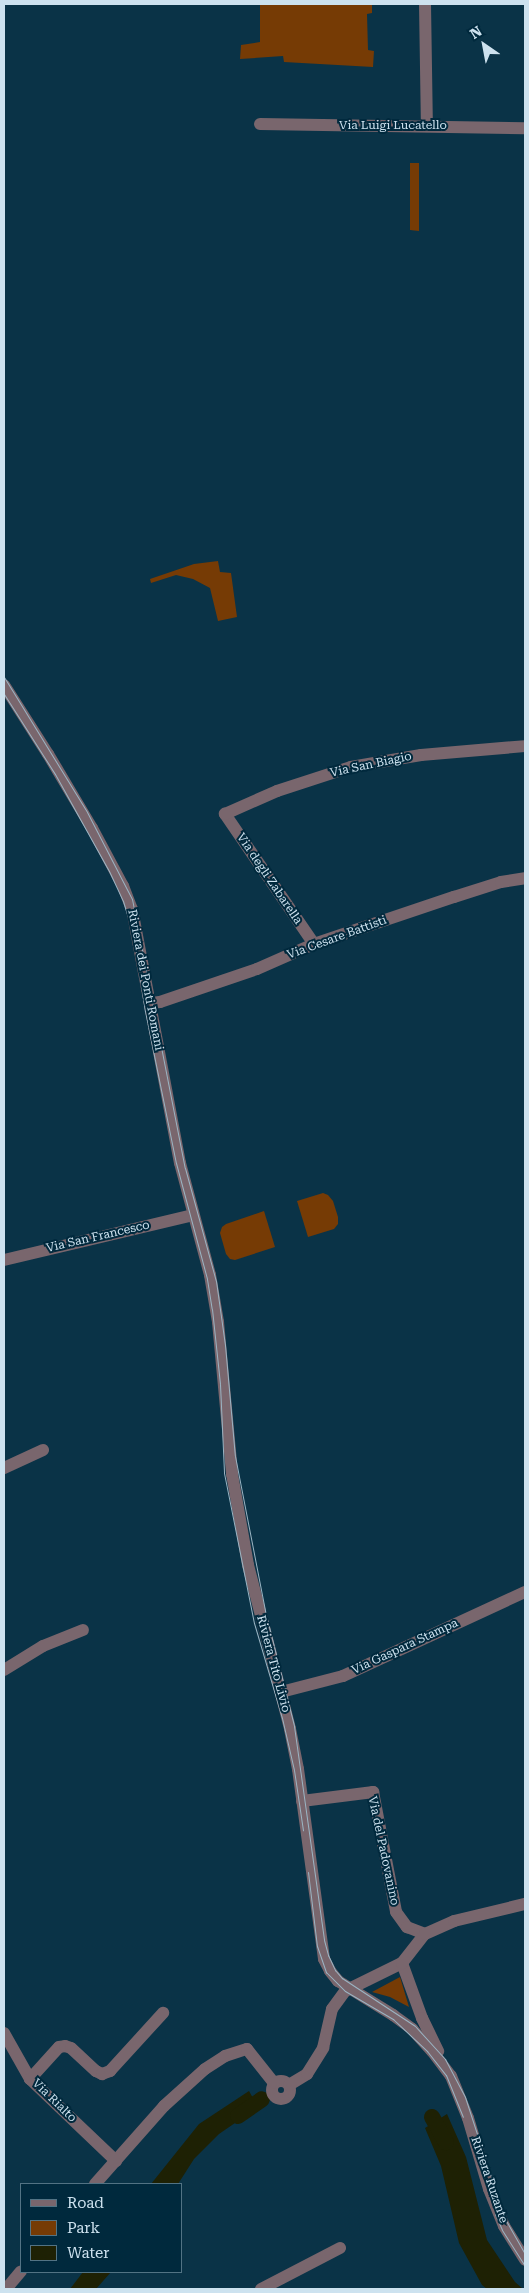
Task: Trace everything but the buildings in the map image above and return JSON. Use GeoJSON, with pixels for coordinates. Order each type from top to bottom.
{"type":"FeatureCollection","features":[{"type":"Feature","properties":{"kind":"street"},"geometry":{"type":"LineString","coordinates":[[425,4],[427,126]]}},
{"type":"Feature","properties":{"kind":"street","name":"Via Luigi Lucatello"},"geometry":{"type":"LineString","coordinates":[[260,124],[525,128]]}},
{"type":"Feature","properties":{"kind":"street","name":"Riviera dei Ponti Romani"},"geometry":{"type":"LineString","coordinates":[[4,685],[65,781],[123,886],[132,909],[151,1003],[165,1087],[193,1215]]}},
{"type":"Feature","properties":{"kind":"street","name":"Via San Biagio"},"geometry":{"type":"LineString","coordinates":[[225,814],[277,791],[351,767],[421,755],[525,746]]}},
{"type":"Feature","properties":{"kind":"street","name":"Via degli Zabarella"},"geometry":{"type":"LineString","coordinates":[[225,814],[314,944]]}},
{"type":"Feature","properties":{"kind":"street","name":"Via Cesare Battisti"},"geometry":{"type":"LineString","coordinates":[[151,1003],[160,1002],[257,969],[314,944],[501,882],[525,878]]}},
{"type":"Feature","properties":{"kind":"street","name":"Via San Francesco"},"geometry":{"type":"LineString","coordinates":[[4,1260],[193,1215]]}},
{"type":"Feature","properties":{"kind":"street","name":"Riviera Tito Livio"},"geometry":{"type":"LineString","coordinates":[[193,1215],[210,1274],[218,1322],[232,1474],[248,1564],[292,1737],[322,1948],[330,1971],[348,1988],[393,2015],[412,2029],[451,2076]]}},
{"type":"Feature","properties":{"kind":"street"},"geometry":{"type":"LineString","coordinates":[[4,1468],[43,1450]]}},
{"type":"Feature","properties":{"kind":"street","name":"Via Gaspara Stampa"},"geometry":{"type":"LineString","coordinates":[[281,1692],[343,1676],[525,1592]]}},
{"type":"Feature","properties":{"kind":"street"},"geometry":{"type":"LineString","coordinates":[[4,1670],[43,1646],[84,1630]]}},
{"type":"Feature","properties":{"kind":"street","name":"Via del Padovanino"},"geometry":{"type":"LineString","coordinates":[[302,1801],[373,1792],[396,1912],[407,1927],[425,1934]]}},
{"type":"Feature","properties":{"kind":"street"},"geometry":{"type":"LineString","coordinates":[[96,2183],[186,2086],[225,2056],[247,2049],[274,2083],[272,2087],[274,2096],[282,2099],[289,2094],[289,2085],[307,2074],[323,2048],[332,2009],[348,1988],[402,1963],[425,1934],[454,1921],[525,1904]]}},
{"type":"Feature","properties":{"kind":"street"},"geometry":{"type":"LineString","coordinates":[[402,1963],[422,2018],[451,2076]]}},
{"type":"Feature","properties":{"kind":"street"},"geometry":{"type":"LineString","coordinates":[[30,2079],[59,2048],[64,2046],[71,2048],[96,2071],[102,2074],[110,2071],[163,2013]]}},
{"type":"Feature","properties":{"kind":"street","name":"Via Rialto"},"geometry":{"type":"LineString","coordinates":[[4,2033],[30,2079],[116,2160]]}},
{"type":"Feature","properties":{"kind":"street","name":"Riviera Ruzante"},"geometry":{"type":"LineString","coordinates":[[451,2076],[460,2096],[489,2189],[504,2226],[525,2260]]}},
{"type":"Feature","properties":{"kind":"street"},"geometry":{"type":"LineString","coordinates":[[261,2289],[340,2248]]}},
{"type":"Feature","properties":{"kind":"street"},"geometry":{"type":"LineString","coordinates":[[6,2289],[20,2272]]}},
{"type":"Feature","properties":{"kind":"green space"},"geometry":{"type":"Polygon","coordinates":[[[260,4],[372,4],[372,13],[367,14],[368,50],[374,51],[373,67],[284,62],[283,56],[240,59],[241,45],[260,42],[260,4]]]}},
{"type":"Feature","properties":{"kind":"green space"},"geometry":{"type":"Polygon","coordinates":[[[410,163],[419,163],[419,231],[410,230],[410,163]]]}},
{"type":"Feature","properties":{"kind":"green space"},"geometry":{"type":"Polygon","coordinates":[[[218,561],[220,572],[231,573],[237,617],[218,621],[210,588],[193,579],[176,575],[151,583],[150,579],[194,564],[218,561]]]}},
{"type":"Feature","properties":{"kind":"green space"},"geometry":{"type":"Polygon","coordinates":[[[323,1193],[328,1195],[333,1201],[338,1224],[334,1229],[308,1237],[297,1201],[323,1193]]]}},
{"type":"Feature","properties":{"kind":"green space"},"geometry":{"type":"Polygon","coordinates":[[[264,1211],[275,1247],[235,1260],[230,1259],[226,1254],[220,1233],[222,1227],[264,1211]]]}},
{"type":"Feature","properties":{"kind":"green space"},"geometry":{"type":"Polygon","coordinates":[[[400,1977],[409,2007],[390,1997],[372,1992],[400,1977]]]}},
{"type":"Feature","properties":{"kind":"water"},"geometry":{"type":"Polygon","coordinates":[[[249,2091],[258,2107],[219,2134],[194,2159],[179,2183],[152,2183],[199,2124],[249,2091]]]}},
{"type":"Feature","properties":{"kind":"water"},"geometry":{"type":"Polygon","coordinates":[[[447,2114],[466,2157],[487,2240],[515,2282],[523,2289],[487,2289],[482,2285],[459,2243],[441,2166],[425,2128],[447,2114]]]}},
{"type":"Feature","properties":{"kind":"water"},"geometry":{"type":"Polygon","coordinates":[[[82,2273],[110,2273],[96,2289],[70,2289],[82,2273]]]}},
{"type":"Feature","properties":{"kind":"waterway"},"geometry":{"type":"LineString","coordinates":[[238,2116],[262,2099]]}},
{"type":"Feature","properties":{"kind":"waterway"},"geometry":{"type":"LineString","coordinates":[[432,2117],[446,2142]]}},
{"type":"Feature","properties":{"kind":"tram line"},"geometry":{"type":"LineString","coordinates":[[4,677],[87,812],[132,899],[185,1168],[216,1281],[225,1345],[235,1456],[265,1611],[294,1726],[324,1940],[328,1955],[335,1970],[342,1978],[415,2026],[445,2059],[465,2097],[504,2217],[525,2254]]}},
{"type":"Feature","properties":{"kind":"tram line"},"geometry":{"type":"LineString","coordinates":[[4,694],[55,774],[109,871],[123,901],[133,933],[145,1011],[176,1163],[207,1279],[220,1384],[224,1473],[254,1623],[282,1718],[294,1770],[303,1830]]}},
{"type":"Feature","properties":{"kind":"tram line"},"geometry":{"type":"LineString","coordinates":[[308,1872],[317,1946],[326,1972],[345,1991],[393,2019],[427,2051],[446,2075],[463,2117]]}},
{"type":"Feature","properties":{"kind":"tram line"},"geometry":{"type":"LineString","coordinates":[[495,2214],[502,2230],[525,2266]]}}]}
